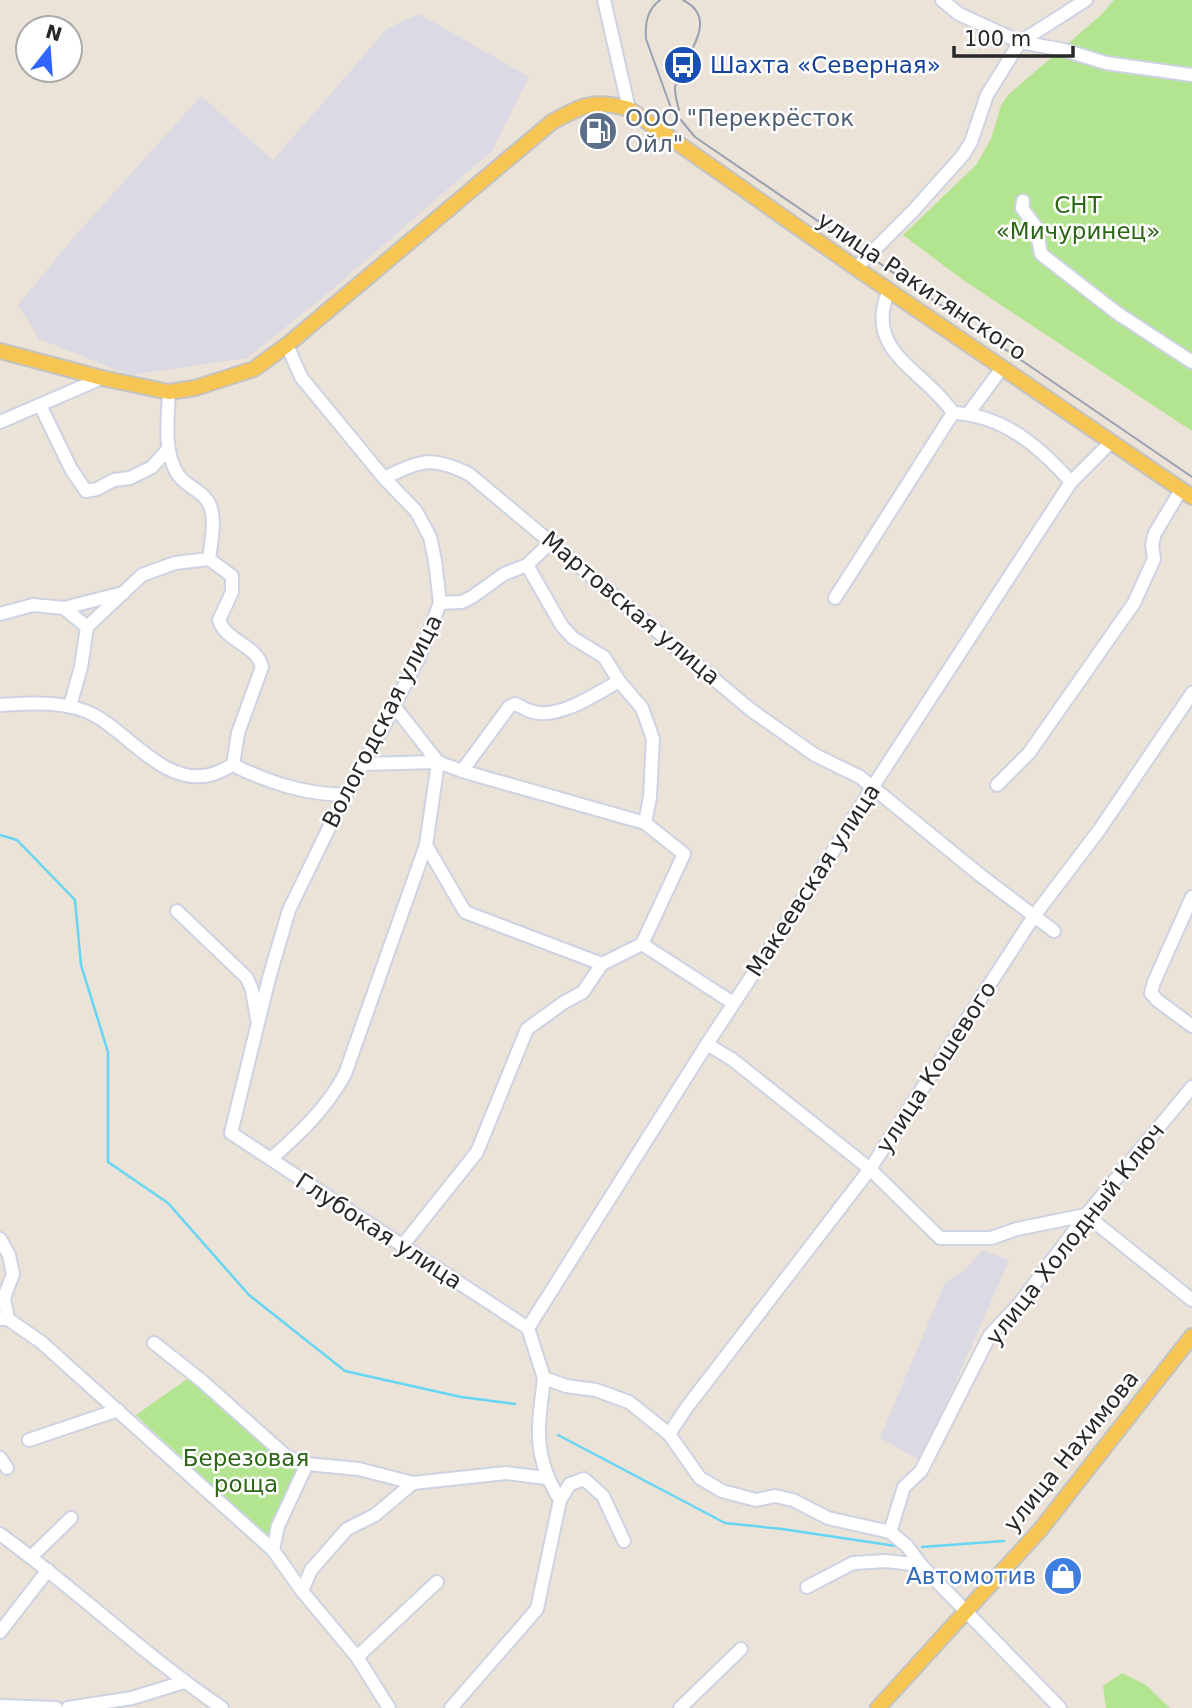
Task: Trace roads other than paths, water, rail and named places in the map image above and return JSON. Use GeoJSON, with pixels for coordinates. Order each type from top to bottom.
{"type":"FeatureCollection","features":[{"type":"Feature","properties":{"kind":"main road"},"geometry":{"type":"LineString","coordinates":[[0,351],[102,378],[169,392],[195,388],[254,369],[287,345],[552,122],[590,104],[602,103],[629,109]]}},
{"type":"Feature","properties":{"kind":"main road","name":"улица Ракитянского"},"geometry":{"type":"LineString","coordinates":[[629,109],[1186,493]]}},
{"type":"Feature","properties":{"kind":"main road","name":"улица Нахимова"},"geometry":{"type":"LineString","coordinates":[[878,1708],[1056,1510],[1192,1336]]}},
{"type":"Feature","properties":{"kind":"street"},"geometry":{"type":"LineString","coordinates":[[604,0],[629,109]]}},
{"type":"Feature","properties":{"kind":"street"},"geometry":{"type":"LineString","coordinates":[[942,0],[960,14],[1020,42],[1064,50],[1106,63],[1192,75]]}},
{"type":"Feature","properties":{"kind":"street"},"geometry":{"type":"LineString","coordinates":[[856,268],[913,211],[963,155],[971,142],[987,95],[1020,42],[1086,0]]}},
{"type":"Feature","properties":{"kind":"street"},"geometry":{"type":"LineString","coordinates":[[1023,201],[1022,208],[1036,228],[1041,254],[1117,313],[1192,362]]}},
{"type":"Feature","properties":{"kind":"street"},"geometry":{"type":"LineString","coordinates":[[889,290],[882,306],[883,326],[893,352],[942,397],[953,413]]}},
{"type":"Feature","properties":{"kind":"street","name":"Вологодская улица"},"geometry":{"type":"LineString","coordinates":[[231,1133],[269,978],[289,910],[420,655],[440,603],[429,537],[416,511],[384,478],[301,377],[287,345]]}},
{"type":"Feature","properties":{"kind":"street"},"geometry":{"type":"LineString","coordinates":[[968,414],[1002,368]]}},
{"type":"Feature","properties":{"kind":"street"},"geometry":{"type":"LineString","coordinates":[[0,422],[102,378]]}},
{"type":"Feature","properties":{"kind":"street"},"geometry":{"type":"LineString","coordinates":[[169,392],[168,449],[178,474],[207,500],[212,518],[209,559]]}},
{"type":"Feature","properties":{"kind":"street"},"geometry":{"type":"LineString","coordinates":[[40,405],[71,469],[86,491],[97,489],[114,480],[130,478],[152,467],[168,449]]}},
{"type":"Feature","properties":{"kind":"street"},"geometry":{"type":"LineString","coordinates":[[953,413],[968,414],[1005,426],[1038,447],[1071,482]]}},
{"type":"Feature","properties":{"kind":"street"},"geometry":{"type":"LineString","coordinates":[[835,598],[953,413]]}},
{"type":"Feature","properties":{"kind":"street","name":"Макеевская улица"},"geometry":{"type":"LineString","coordinates":[[527,1328],[733,1003],[1071,482],[1111,442]]}},
{"type":"Feature","properties":{"kind":"street","name":"Мартовская улица"},"geometry":{"type":"LineString","coordinates":[[384,478],[417,463],[436,461],[469,474],[751,710],[815,755],[860,777],[1054,931]]}},
{"type":"Feature","properties":{"kind":"street"},"geometry":{"type":"LineString","coordinates":[[997,785],[1029,753],[1134,603],[1154,559],[1152,545],[1155,533],[1186,493]]}},
{"type":"Feature","properties":{"kind":"street"},"geometry":{"type":"LineString","coordinates":[[440,603],[462,602],[504,574],[527,565],[552,541]]}},
{"type":"Feature","properties":{"kind":"street"},"geometry":{"type":"LineString","coordinates":[[71,706],[81,667],[87,626],[142,575],[176,563],[209,559],[232,576],[232,592],[219,620],[221,629],[253,653],[260,660],[262,667],[238,733],[233,765]]}},
{"type":"Feature","properties":{"kind":"street"},"geometry":{"type":"LineString","coordinates":[[527,565],[562,626],[573,638],[604,657],[619,681],[642,708],[653,739],[650,797],[645,823]]}},
{"type":"Feature","properties":{"kind":"street"},"geometry":{"type":"LineString","coordinates":[[0,614],[33,605],[64,608],[122,593]]}},
{"type":"Feature","properties":{"kind":"street"},"geometry":{"type":"LineString","coordinates":[[64,608],[87,626]]}},
{"type":"Feature","properties":{"kind":"street"},"geometry":{"type":"LineString","coordinates":[[462,771],[509,707],[515,704],[529,711],[548,713],[578,705],[619,681]]}},
{"type":"Feature","properties":{"kind":"street","name":"улица Кошевого"},"geometry":{"type":"LineString","coordinates":[[669,1434],[870,1169],[1034,916],[1100,829],[1192,693]]}},
{"type":"Feature","properties":{"kind":"street"},"geometry":{"type":"LineString","coordinates":[[0,705],[28,703],[71,706],[95,716],[153,760],[184,776],[211,775],[233,765],[288,788],[320,794],[346,795]]}},
{"type":"Feature","properties":{"kind":"street"},"geometry":{"type":"LineString","coordinates":[[271,1160],[311,1124],[335,1093],[345,1074],[426,845],[438,762],[394,706]]}},
{"type":"Feature","properties":{"kind":"street"},"geometry":{"type":"LineString","coordinates":[[362,764],[438,762],[645,823],[684,854],[642,944],[602,964],[583,992],[527,1029],[477,1152],[402,1246]]}},
{"type":"Feature","properties":{"kind":"street"},"geometry":{"type":"LineString","coordinates":[[426,845],[465,912],[602,964]]}},
{"type":"Feature","properties":{"kind":"street"},"geometry":{"type":"LineString","coordinates":[[1192,897],[1153,982],[1152,993],[1157,1000],[1192,1026]]}},
{"type":"Feature","properties":{"kind":"street"},"geometry":{"type":"LineString","coordinates":[[177,911],[247,978],[252,990],[258,1027]]}},
{"type":"Feature","properties":{"kind":"street"},"geometry":{"type":"LineString","coordinates":[[642,944],[733,1003]]}},
{"type":"Feature","properties":{"kind":"street"},"geometry":{"type":"LineString","coordinates":[[247,978],[269,978]]}},
{"type":"Feature","properties":{"kind":"street"},"geometry":{"type":"LineString","coordinates":[[707,1044],[733,1060],[870,1169],[940,1238],[991,1238],[1017,1229],[1086,1215],[1192,1300]]}},
{"type":"Feature","properties":{"kind":"street","name":"улица Холодный Ключ"},"geometry":{"type":"LineString","coordinates":[[890,1532],[904,1487],[921,1471],[990,1335],[1020,1303],[1086,1215],[1192,1087]]}},
{"type":"Feature","properties":{"kind":"street","name":"Глубокая улица"},"geometry":{"type":"LineString","coordinates":[[231,1133],[527,1328]]}},
{"type":"Feature","properties":{"kind":"street"},"geometry":{"type":"LineString","coordinates":[[0,1239],[9,1255],[13,1274],[4,1298],[2,1319],[41,1342],[273,1550],[302,1591],[357,1657],[389,1708]]}},
{"type":"Feature","properties":{"kind":"street"},"geometry":{"type":"LineString","coordinates":[[527,1328],[544,1378],[537,1436],[547,1478],[560,1500]]}},
{"type":"Feature","properties":{"kind":"street"},"geometry":{"type":"LineString","coordinates":[[155,1343],[286,1456],[307,1464],[359,1469],[413,1483],[506,1473],[547,1478]]}},
{"type":"Feature","properties":{"kind":"street"},"geometry":{"type":"LineString","coordinates":[[544,1378],[566,1387],[596,1390],[629,1402],[669,1434],[700,1478],[722,1491],[756,1500],[775,1496],[793,1500],[828,1518],[890,1532],[907,1546],[921,1565],[1060,1708]]}},
{"type":"Feature","properties":{"kind":"street"},"geometry":{"type":"LineString","coordinates":[[29,1440],[118,1410]]}},
{"type":"Feature","properties":{"kind":"street"},"geometry":{"type":"LineString","coordinates":[[273,1550],[278,1526],[307,1464]]}},
{"type":"Feature","properties":{"kind":"street"},"geometry":{"type":"LineString","coordinates":[[451,1708],[537,1609],[560,1500],[570,1484],[584,1479],[603,1496],[624,1541]]}},
{"type":"Feature","properties":{"kind":"street"},"geometry":{"type":"LineString","coordinates":[[302,1591],[311,1570],[347,1530],[375,1515],[413,1483]]}},
{"type":"Feature","properties":{"kind":"street"},"geometry":{"type":"LineString","coordinates":[[31,1557],[71,1518]]}},
{"type":"Feature","properties":{"kind":"street"},"geometry":{"type":"LineString","coordinates":[[0,1534],[184,1682],[222,1708]]}},
{"type":"Feature","properties":{"kind":"street"},"geometry":{"type":"LineString","coordinates":[[807,1587],[853,1563],[886,1561],[921,1565]]}},
{"type":"Feature","properties":{"kind":"street"},"geometry":{"type":"LineString","coordinates":[[0,1632],[48,1570]]}},
{"type":"Feature","properties":{"kind":"street"},"geometry":{"type":"LineString","coordinates":[[357,1657],[437,1582]]}},
{"type":"Feature","properties":{"kind":"street"},"geometry":{"type":"LineString","coordinates":[[680,1708],[741,1649]]}},
{"type":"Feature","properties":{"kind":"street"},"geometry":{"type":"LineString","coordinates":[[68,1708],[132,1698],[184,1682]]}},
{"type":"Feature","properties":{"kind":"street"},"geometry":{"type":"LineString","coordinates":[[0,1706],[56,1708]]}},
{"type":"Feature","properties":{"kind":"waterway"},"geometry":{"type":"LineString","coordinates":[[0,835],[17,840],[75,900],[81,965],[108,1052],[108,1162],[168,1203],[249,1295],[345,1371],[461,1397],[515,1404]]}},
{"type":"Feature","properties":{"kind":"waterway"},"geometry":{"type":"LineString","coordinates":[[558,1435],[725,1523],[896,1546]]}},
{"type":"Feature","properties":{"kind":"waterway"},"geometry":{"type":"LineString","coordinates":[[922,1547],[1004,1541]]}},
{"type":"Feature","properties":{"kind":"tram line"},"geometry":{"type":"LineString","coordinates":[[660,0],[648,17],[646,39],[671,108],[695,137],[1192,477]]}},
{"type":"Feature","properties":{"kind":"tram line"},"geometry":{"type":"LineString","coordinates":[[679,110],[675,88],[700,30],[700,19],[695,9],[683,0]]}},
{"type":"Feature","properties":{"kind":"place","name":"Шахта «Северная»"},"geometry":{"type":"Point","coordinates":[683,65]}},
{"type":"Feature","properties":{"kind":"place","name":"ООО \"Перекрёсток Ойл\""},"geometry":{"type":"Point","coordinates":[598,131]}},
{"type":"Feature","properties":{"kind":"place","name":"Автомотив"},"geometry":{"type":"Point","coordinates":[1063,1576]}},
{"type":"Feature","properties":{"kind":"park label","name":"СНТ «Мичуринец»"},"geometry":{"type":"Point","coordinates":[1078,218]}},
{"type":"Feature","properties":{"kind":"park label","name":"Березовая роща"},"geometry":{"type":"Point","coordinates":[246,1471]}}]}
